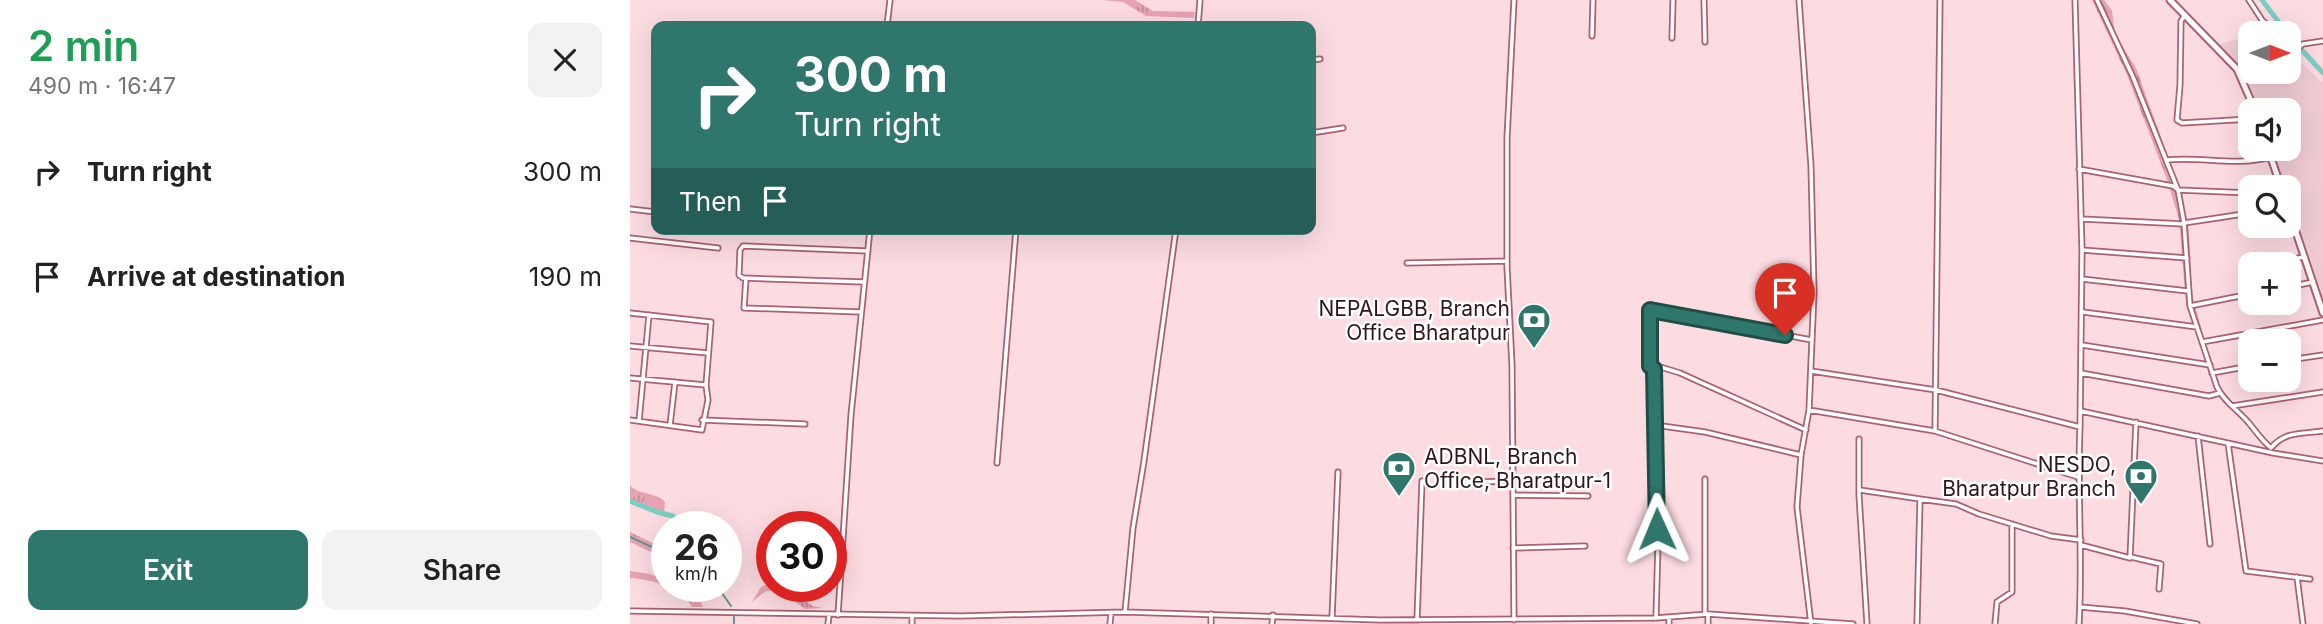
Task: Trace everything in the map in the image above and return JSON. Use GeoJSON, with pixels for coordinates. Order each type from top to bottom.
{"type":"FeatureCollection","features":[{"type":"Feature","properties":{"kind":"main road"},"geometry":{"type":"LineString","coordinates":[[2170,0],[2237,69],[2250,98]]}},
{"type":"Feature","properties":{"kind":"main road"},"geometry":{"type":"LineString","coordinates":[[2298,238],[2323,313]]}},
{"type":"Feature","properties":{"kind":"street"},"geometry":{"type":"LineString","coordinates":[[888,21],[890,0]]}},
{"type":"Feature","properties":{"kind":"street"},"geometry":{"type":"LineString","coordinates":[[1198,21],[1200,0]]}},
{"type":"Feature","properties":{"kind":"street"},"geometry":{"type":"LineString","coordinates":[[1514,0],[1507,138],[1514,620]]}},
{"type":"Feature","properties":{"kind":"street"},"geometry":{"type":"LineString","coordinates":[[1592,0],[1592,36]]}},
{"type":"Feature","properties":{"kind":"street"},"geometry":{"type":"LineString","coordinates":[[1672,38],[1673,0]]}},
{"type":"Feature","properties":{"kind":"street"},"geometry":{"type":"LineString","coordinates":[[1704,0],[1704,42]]}},
{"type":"Feature","properties":{"kind":"street"},"geometry":{"type":"LineString","coordinates":[[1799,0],[1811,174],[1814,292],[1809,410],[1801,455],[1797,507],[1811,622]]}},
{"type":"Feature","properties":{"kind":"street"},"geometry":{"type":"LineString","coordinates":[[1935,431],[1940,0]]}},
{"type":"Feature","properties":{"kind":"street"},"geometry":{"type":"LineString","coordinates":[[2075,0],[2082,250],[2078,477],[2081,543],[2079,624]]}},
{"type":"Feature","properties":{"kind":"street"},"geometry":{"type":"LineString","coordinates":[[2097,0],[2133,77],[2178,190],[2184,223],[2190,306],[2212,373],[2220,393],[2269,449]]}},
{"type":"Feature","properties":{"kind":"street"},"geometry":{"type":"LineString","coordinates":[[2249,0],[2263,21]]}},
{"type":"Feature","properties":{"kind":"street"},"geometry":{"type":"LineString","coordinates":[[2185,15],[2181,22],[2177,120],[2182,123],[2238,120]]}},
{"type":"Feature","properties":{"kind":"street"},"geometry":{"type":"LineString","coordinates":[[2301,46],[2323,41]]}},
{"type":"Feature","properties":{"kind":"street"},"geometry":{"type":"LineString","coordinates":[[1316,59],[1320,59]]}},
{"type":"Feature","properties":{"kind":"street"},"geometry":{"type":"LineString","coordinates":[[1316,132],[1343,128]]}},
{"type":"Feature","properties":{"kind":"street"},"geometry":{"type":"LineString","coordinates":[[2166,160],[2194,157],[2239,163],[2252,161]]}},
{"type":"Feature","properties":{"kind":"street"},"geometry":{"type":"LineString","coordinates":[[2079,169],[2173,186],[2178,190],[2238,192]]}},
{"type":"Feature","properties":{"kind":"street"},"geometry":{"type":"LineString","coordinates":[[630,209],[651,211]]}},
{"type":"Feature","properties":{"kind":"street"},"geometry":{"type":"LineString","coordinates":[[2081,219],[2184,223],[2238,215]]}},
{"type":"Feature","properties":{"kind":"street"},"geometry":{"type":"LineString","coordinates":[[838,615],[850,415],[869,235]]}},
{"type":"Feature","properties":{"kind":"street"},"geometry":{"type":"LineString","coordinates":[[997,463],[1016,235]]}},
{"type":"Feature","properties":{"kind":"street"},"geometry":{"type":"LineString","coordinates":[[1125,612],[1133,528],[1175,235]]}},
{"type":"Feature","properties":{"kind":"street"},"geometry":{"type":"LineString","coordinates":[[630,238],[718,248]]}},
{"type":"Feature","properties":{"kind":"street"},"geometry":{"type":"LineString","coordinates":[[865,282],[746,278],[739,275],[740,250],[743,246],[868,251]]}},
{"type":"Feature","properties":{"kind":"street"},"geometry":{"type":"LineString","coordinates":[[2082,250],[2187,258]]}},
{"type":"Feature","properties":{"kind":"street"},"geometry":{"type":"LineString","coordinates":[[2301,258],[2305,257]]}},
{"type":"Feature","properties":{"kind":"street"},"geometry":{"type":"LineString","coordinates":[[1407,263],[1507,261]]}},
{"type":"Feature","properties":{"kind":"street"},"geometry":{"type":"LineString","coordinates":[[746,278],[744,308],[861,312]]}},
{"type":"Feature","properties":{"kind":"street"},"geometry":{"type":"LineString","coordinates":[[2082,279],[2188,291]]}},
{"type":"Feature","properties":{"kind":"street"},"geometry":{"type":"LineString","coordinates":[[2301,284],[2314,282]]}},
{"type":"Feature","properties":{"kind":"street"},"geometry":{"type":"LineString","coordinates":[[2190,306],[2238,296]]}},
{"type":"Feature","properties":{"kind":"street"},"geometry":{"type":"LineString","coordinates":[[1656,618],[1658,542],[1650,310],[1812,340]]}},
{"type":"Feature","properties":{"kind":"street"},"geometry":{"type":"LineString","coordinates":[[2082,312],[2197,327]]}},
{"type":"Feature","properties":{"kind":"street"},"geometry":{"type":"LineString","coordinates":[[630,313],[711,322],[706,385],[708,400],[702,430],[630,420]]}},
{"type":"Feature","properties":{"kind":"street"},"geometry":{"type":"LineString","coordinates":[[639,421],[649,315]]}},
{"type":"Feature","properties":{"kind":"street"},"geometry":{"type":"LineString","coordinates":[[2203,342],[2323,320]]}},
{"type":"Feature","properties":{"kind":"street"},"geometry":{"type":"LineString","coordinates":[[2082,345],[2210,365]]}},
{"type":"Feature","properties":{"kind":"street"},"geometry":{"type":"LineString","coordinates":[[630,346],[708,354]]}},
{"type":"Feature","properties":{"kind":"street"},"geometry":{"type":"LineString","coordinates":[[2301,358],[2323,355]]}},
{"type":"Feature","properties":{"kind":"street"},"geometry":{"type":"LineString","coordinates":[[1654,369],[1657,366],[1680,373],[1806,430]]}},
{"type":"Feature","properties":{"kind":"street"},"geometry":{"type":"LineString","coordinates":[[2212,373],[2238,368]]}},
{"type":"Feature","properties":{"kind":"street"},"geometry":{"type":"LineString","coordinates":[[1811,371],[1936,390],[2080,427]]}},
{"type":"Feature","properties":{"kind":"street"},"geometry":{"type":"LineString","coordinates":[[2081,373],[2209,396],[2220,393]]}},
{"type":"Feature","properties":{"kind":"street"},"geometry":{"type":"LineString","coordinates":[[630,378],[706,385]]}},
{"type":"Feature","properties":{"kind":"street"},"geometry":{"type":"LineString","coordinates":[[670,425],[675,382]]}},
{"type":"Feature","properties":{"kind":"street"},"geometry":{"type":"LineString","coordinates":[[2232,406],[2323,392]]}},
{"type":"Feature","properties":{"kind":"street"},"geometry":{"type":"LineString","coordinates":[[1809,410],[1935,431],[2078,477]]}},
{"type":"Feature","properties":{"kind":"street"},"geometry":{"type":"LineString","coordinates":[[2081,411],[2323,461]]}},
{"type":"Feature","properties":{"kind":"street"},"geometry":{"type":"LineString","coordinates":[[702,420],[805,424]]}},
{"type":"Feature","properties":{"kind":"street"},"geometry":{"type":"LineString","coordinates":[[2131,557],[2136,422]]}},
{"type":"Feature","properties":{"kind":"street"},"geometry":{"type":"LineString","coordinates":[[1655,425],[1705,432],[1801,455]]}},
{"type":"Feature","properties":{"kind":"street"},"geometry":{"type":"LineString","coordinates":[[2269,449],[2279,438],[2323,431]]}},
{"type":"Feature","properties":{"kind":"street"},"geometry":{"type":"LineString","coordinates":[[2198,436],[2210,544]]}},
{"type":"Feature","properties":{"kind":"street"},"geometry":{"type":"LineString","coordinates":[[1859,439],[1867,624]]}},
{"type":"Feature","properties":{"kind":"street"},"geometry":{"type":"LineString","coordinates":[[2228,443],[2246,570],[2310,579]]}},
{"type":"Feature","properties":{"kind":"street"},"geometry":{"type":"LineString","coordinates":[[1332,618],[1338,472]]}},
{"type":"Feature","properties":{"kind":"street"},"geometry":{"type":"LineString","coordinates":[[1705,479],[1708,624]]}},
{"type":"Feature","properties":{"kind":"street"},"geometry":{"type":"LineString","coordinates":[[1418,620],[1422,481]]}},
{"type":"Feature","properties":{"kind":"street"},"geometry":{"type":"LineString","coordinates":[[1442,483],[1513,481]]}},
{"type":"Feature","properties":{"kind":"street"},"geometry":{"type":"LineString","coordinates":[[1860,490],[1956,504],[2012,524],[2081,543],[2107,554],[2161,564],[2159,589]]}},
{"type":"Feature","properties":{"kind":"street"},"geometry":{"type":"LineString","coordinates":[[1513,495],[1588,496]]}},
{"type":"Feature","properties":{"kind":"street"},"geometry":{"type":"LineString","coordinates":[[1917,624],[1920,499]]}},
{"type":"Feature","properties":{"kind":"street"},"geometry":{"type":"LineString","coordinates":[[1996,624],[1997,602],[2012,592],[2012,524]]}},
{"type":"Feature","properties":{"kind":"street"},"geometry":{"type":"LineString","coordinates":[[1513,548],[1585,546]]}},
{"type":"Feature","properties":{"kind":"street"},"geometry":{"type":"LineString","coordinates":[[2297,577],[2303,624]]}},
{"type":"Feature","properties":{"kind":"street"},"geometry":{"type":"LineString","coordinates":[[2080,607],[2125,611],[2197,624]]}},
{"type":"Feature","properties":{"kind":"street"},"geometry":{"type":"LineString","coordinates":[[630,611],[912,616],[1125,612],[1273,615],[1396,622],[1567,622],[1707,614],[1853,624]]}},
{"type":"Feature","properties":{"kind":"street"},"geometry":{"type":"LineString","coordinates":[[1111,613],[1111,624]]}},
{"type":"Feature","properties":{"kind":"street"},"geometry":{"type":"LineString","coordinates":[[1211,624],[1212,614]]}},
{"type":"Feature","properties":{"kind":"street"},"geometry":{"type":"LineString","coordinates":[[828,624],[829,615]]}},
{"type":"Feature","properties":{"kind":"street"},"geometry":{"type":"LineString","coordinates":[[1272,624],[1273,615]]}},
{"type":"Feature","properties":{"kind":"street"},"geometry":{"type":"LineString","coordinates":[[912,616],[912,624]]}},
{"type":"Feature","properties":{"kind":"street"},"geometry":{"type":"LineString","coordinates":[[942,624],[943,616]]}},
{"type":"Feature","properties":{"kind":"street"},"geometry":{"type":"LineString","coordinates":[[1311,624],[1312,617]]}},
{"type":"Feature","properties":{"kind":"street"},"geometry":{"type":"LineString","coordinates":[[1668,624],[1669,617]]}},
{"type":"Feature","properties":{"kind":"shaded area"},"geometry":{"type":"Polygon","coordinates":[[[2238,39],[2238,64],[2218,45],[2238,39]]]}},
{"type":"Feature","properties":{"kind":"shaded area"},"geometry":{"type":"Polygon","coordinates":[[[2301,63],[2323,83],[2323,297],[2301,231],[2301,175],[2282,175],[2277,161],[2301,161],[2301,98],[2255,98],[2249,84],[2301,84],[2301,63]]]}},
{"type":"Feature","properties":{"kind":"green space"},"geometry":{"type":"Polygon","coordinates":[[[1103,0],[1135,0],[1153,11],[1195,12],[1194,18],[1146,16],[1123,2],[1103,0]]]}},
{"type":"Feature","properties":{"kind":"green space"},"geometry":{"type":"Polygon","coordinates":[[[2092,0],[2104,0],[2112,11],[2115,34],[2136,68],[2179,187],[2189,230],[2192,295],[2202,331],[2199,340],[2186,304],[2179,219],[2166,177],[2127,75],[2092,0]]]}},
{"type":"Feature","properties":{"kind":"green space"},"geometry":{"type":"Polygon","coordinates":[[[630,486],[661,499],[665,502],[664,511],[651,512],[630,503],[630,486]]]}},
{"type":"Feature","properties":{"kind":"green space"},"geometry":{"type":"Polygon","coordinates":[[[630,532],[651,542],[651,552],[630,542],[630,532]]]}},
{"type":"Feature","properties":{"kind":"green space"},"geometry":{"type":"Polygon","coordinates":[[[630,571],[651,574],[651,581],[630,578],[630,571]]]}},
{"type":"Feature","properties":{"kind":"green space"},"geometry":{"type":"Polygon","coordinates":[[[688,602],[701,602],[703,607],[692,607],[688,602]]]}},
{"type":"Feature","properties":{"kind":"green space"},"geometry":{"type":"Polygon","coordinates":[[[795,602],[807,602],[823,608],[805,609],[795,602]]]}},
{"type":"Feature","properties":{"kind":"waterway"},"geometry":{"type":"LineString","coordinates":[[2262,0],[2278,21]]}},
{"type":"Feature","properties":{"kind":"waterway"},"geometry":{"type":"LineString","coordinates":[[2301,49],[2323,73]]}},
{"type":"Feature","properties":{"kind":"waterway"},"geometry":{"type":"LineString","coordinates":[[630,501],[655,511]]}},
{"type":"Feature","properties":{"kind":"waterway"},"geometry":{"type":"LineString","coordinates":[[630,537],[651,547]]}},
{"type":"Feature","properties":{"kind":"waterway"},"geometry":{"type":"LineString","coordinates":[[728,602],[731,606]]}},
{"type":"Feature","properties":{"kind":"waterway"},"geometry":{"type":"LineString","coordinates":[[734,617],[734,624]]}},
{"type":"Feature","properties":{"kind":"place","name":"NEPALGBB, Branch Office Bharatpur"},"geometry":{"type":"Point","coordinates":[1534,350]}},
{"type":"Feature","properties":{"kind":"place","name":"ADBNL, Branch Office, Bharatpur-1"},"geometry":{"type":"Point","coordinates":[1399,498]}},
{"type":"Feature","properties":{"kind":"place","name":"NESDO, Bharatpur Branch"},"geometry":{"type":"Point","coordinates":[2141,506]}},
{"type":"Feature","properties":{"kind":"route"},"geometry":{"type":"LineString","coordinates":[[1657,529],[1654,369],[1650,366],[1650,310],[1785,335]]}}]}
